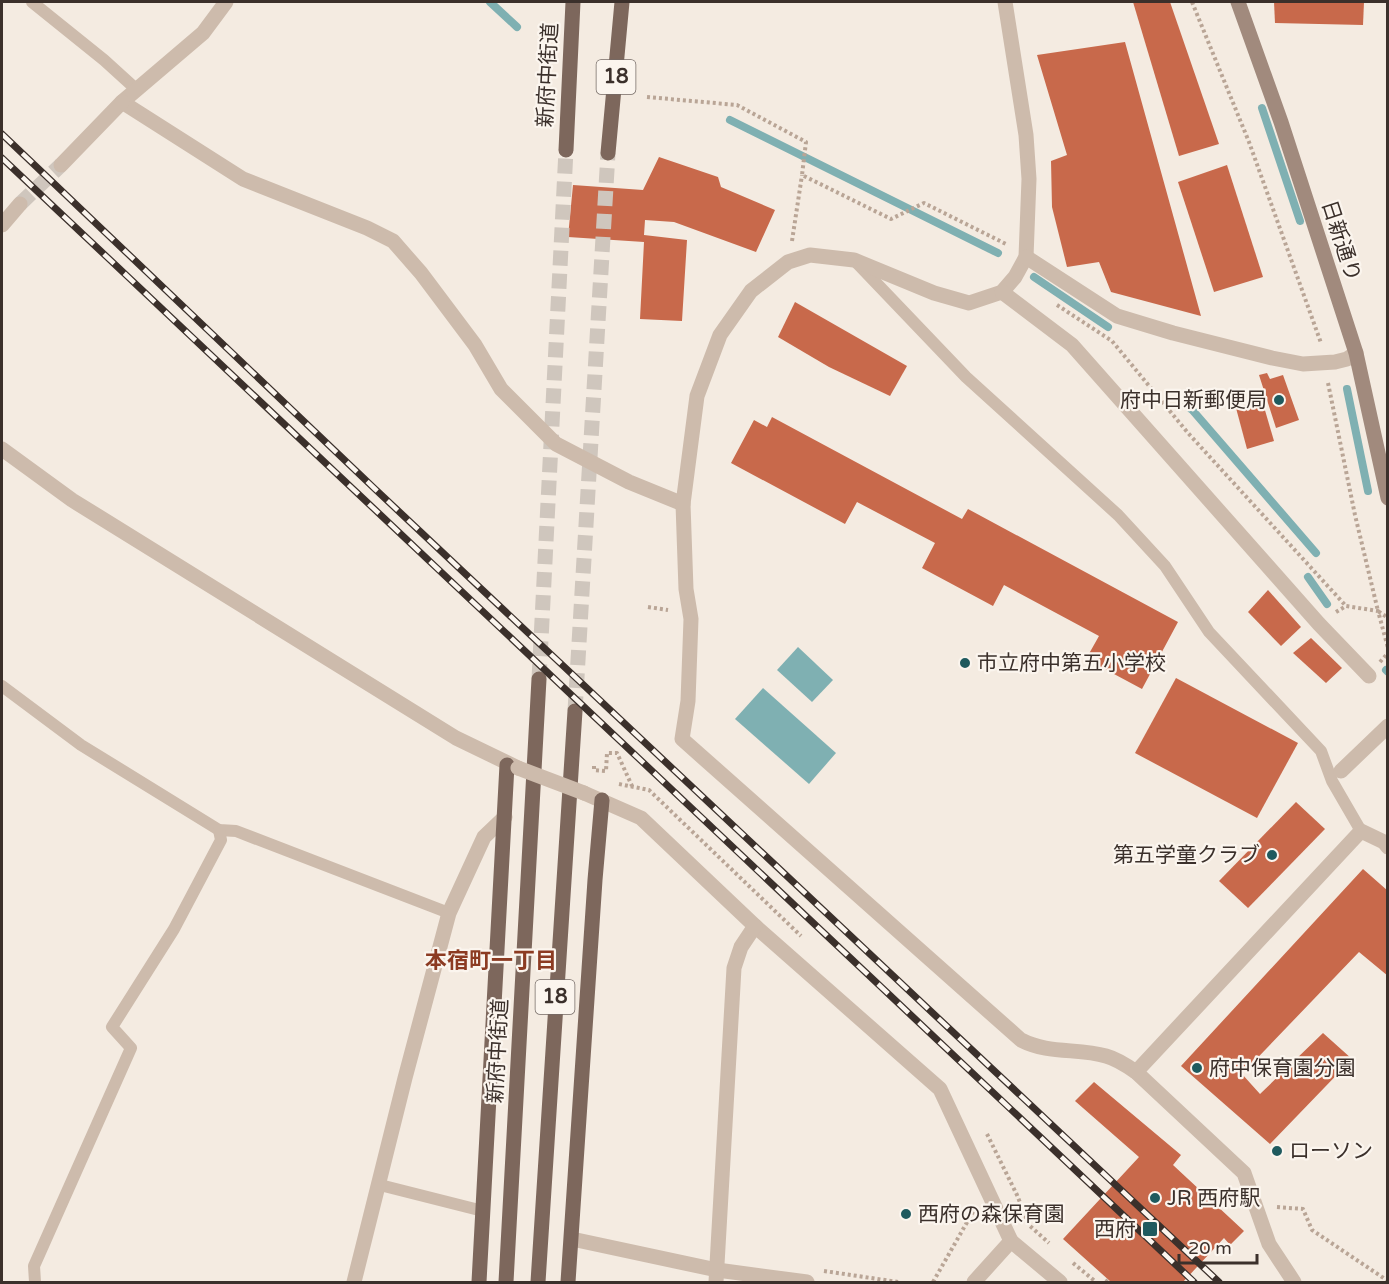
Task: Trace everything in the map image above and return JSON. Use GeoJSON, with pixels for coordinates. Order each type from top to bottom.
{"type":"FeatureCollection","features":[{"type":"Feature","properties":{"kind":"main road","name":"新府中街道"},"geometry":{"type":"LineString","coordinates":[[566,150],[573,2]]}},
{"type":"Feature","properties":{"kind":"main road","name":"18"},"geometry":{"type":"LineString","coordinates":[[608,153],[622,2]]}},
{"type":"Feature","properties":{"kind":"main road","name":"新府中街道"},"geometry":{"type":"LineString","coordinates":[[506,1282],[539,679]]}},
{"type":"Feature","properties":{"kind":"main road","name":"18"},"geometry":{"type":"LineString","coordinates":[[538,1282],[575,711]]}},
{"type":"Feature","properties":{"kind":"main road"},"geometry":{"type":"LineString","coordinates":[[478,1282],[505,817],[513,766]]}},
{"type":"Feature","properties":{"kind":"main road"},"geometry":{"type":"LineString","coordinates":[[568,1282],[602,800]]}},
{"type":"Feature","properties":{"kind":"street"},"geometry":{"type":"LineString","coordinates":[[61,165],[122,102],[203,33],[226,2]]}},
{"type":"Feature","properties":{"kind":"street"},"geometry":{"type":"LineString","coordinates":[[1005,2],[1026,135],[1029,178],[1026,257],[1015,277],[1002,292],[969,303],[934,293],[854,260],[810,255],[788,262],[751,291],[720,335],[697,396],[683,504],[686,588],[691,619],[688,701],[682,739],[1021,1040],[1043,1049],[1103,1055],[1119,1060],[1136,1072],[1244,1173],[1269,1244],[1294,1282]]}},
{"type":"Feature","properties":{"kind":"street","name":"日新通り"},"geometry":{"type":"LineString","coordinates":[[1238,2],[1281,122],[1341,359],[1388,498]]}},
{"type":"Feature","properties":{"kind":"street"},"geometry":{"type":"LineString","coordinates":[[122,102],[243,178],[367,228],[393,241],[421,273],[468,336],[501,389],[556,444],[629,482],[683,504]]}},
{"type":"Feature","properties":{"kind":"street"},"geometry":{"type":"LineString","coordinates":[[2,225],[20,204]]}},
{"type":"Feature","properties":{"kind":"street"},"geometry":{"type":"LineString","coordinates":[[1026,257],[1117,316],[1173,333],[1303,364],[1341,359]]}},
{"type":"Feature","properties":{"kind":"street"},"geometry":{"type":"LineString","coordinates":[[1002,292],[1072,345],[1319,624],[1369,676]]}},
{"type":"Feature","properties":{"kind":"street"},"geometry":{"type":"LineString","coordinates":[[2,449],[72,500],[456,738],[513,766],[602,800],[641,818],[755,926],[940,1089],[1011,1241],[1060,1282]]}},
{"type":"Feature","properties":{"kind":"street"},"geometry":{"type":"LineString","coordinates":[[1341,771],[1388,726]]}},
{"type":"Feature","properties":{"kind":"street"},"geometry":{"type":"LineString","coordinates":[[354,1282],[449,913],[484,837],[505,817]]}},
{"type":"Feature","properties":{"kind":"street"},"geometry":{"type":"LineString","coordinates":[[1136,1072],[1361,831],[1388,847]]}},
{"type":"Feature","properties":{"kind":"street"},"geometry":{"type":"LineString","coordinates":[[717,1276],[734,968],[741,947],[755,926]]}},
{"type":"Feature","properties":{"kind":"street"},"geometry":{"type":"LineString","coordinates":[[572,1239],[717,1276],[807,1282]]}},
{"type":"Feature","properties":{"kind":"street"},"geometry":{"type":"LineString","coordinates":[[982,1280],[1011,1241]]}},
{"type":"Feature","properties":{"kind":"lane"},"geometry":{"type":"LineString","coordinates":[[32,2],[137,90]]}},
{"type":"Feature","properties":{"kind":"lane"},"geometry":{"type":"LineString","coordinates":[[854,260],[966,377],[1118,515],[1165,566],[1209,632],[1321,751],[1332,781],[1361,831]]}},
{"type":"Feature","properties":{"kind":"lane"},"geometry":{"type":"LineString","coordinates":[[2,686],[81,745],[219,830],[236,831],[449,913]]}},
{"type":"Feature","properties":{"kind":"lane"},"geometry":{"type":"LineString","coordinates":[[35,1282],[34,1266],[131,1048],[112,1027],[174,929],[221,840],[219,830]]}},
{"type":"Feature","properties":{"kind":"lane"},"geometry":{"type":"LineString","coordinates":[[380,1185],[483,1211]]}},
{"type":"Feature","properties":{"kind":"path"},"geometry":{"type":"LineString","coordinates":[[1192,2],[1249,142],[1324,351],[1341,359],[1355,514],[1388,648]]}},
{"type":"Feature","properties":{"kind":"path"},"geometry":{"type":"LineString","coordinates":[[647,97],[737,105],[806,142],[788,262]]}},
{"type":"Feature","properties":{"kind":"path"},"geometry":{"type":"LineString","coordinates":[[802,175],[891,219],[918,207]]}},
{"type":"Feature","properties":{"kind":"path"},"geometry":{"type":"LineString","coordinates":[[1319,624],[1346,606],[1378,611],[1388,618]]}},
{"type":"Feature","properties":{"kind":"path"},"geometry":{"type":"LineString","coordinates":[[595,759],[594,770],[606,771],[607,753],[617,753],[632,786]]}},
{"type":"Feature","properties":{"kind":"path"},"geometry":{"type":"LineString","coordinates":[[1256,1205],[1304,1209],[1312,1230],[1388,1281]]}},
{"type":"Feature","properties":{"kind":"path"},"geometry":{"type":"LineString","coordinates":[[933,1282],[977,1206]]}},
{"type":"Feature","properties":{"kind":"water"},"geometry":{"type":"Polygon","coordinates":[[[798,647],[833,680],[812,702],[777,670],[798,647]]]}},
{"type":"Feature","properties":{"kind":"water"},"geometry":{"type":"Polygon","coordinates":[[[763,688],[836,753],[809,784],[735,719],[763,688]]]}},
{"type":"Feature","properties":{"kind":"building"},"geometry":{"type":"Polygon","coordinates":[[[1133,2],[1170,2],[1219,144],[1179,156],[1133,2]]]}},
{"type":"Feature","properties":{"kind":"building"},"geometry":{"type":"Polygon","coordinates":[[[1274,2],[1364,2],[1363,25],[1275,23],[1274,2]]]}},
{"type":"Feature","properties":{"kind":"building"},"geometry":{"type":"Polygon","coordinates":[[[1125,42],[1201,316],[1111,292],[1099,262],[1067,267],[1052,207],[1051,161],[1067,155],[1037,55],[1125,42]]]}},
{"type":"Feature","properties":{"kind":"building"},"geometry":{"type":"Polygon","coordinates":[[[659,157],[718,177],[721,187],[775,210],[756,252],[674,222],[645,220],[644,235],[687,240],[682,321],[640,319],[644,242],[568,237],[573,185],[643,190],[659,157]]]}},
{"type":"Feature","properties":{"kind":"building"},"geometry":{"type":"Polygon","coordinates":[[[1227,165],[1263,277],[1214,292],[1178,182],[1227,165]]]}},
{"type":"Feature","properties":{"kind":"building"},"geometry":{"type":"Polygon","coordinates":[[[795,302],[907,366],[890,396],[829,367],[778,337],[795,302]]]}},
{"type":"Feature","properties":{"kind":"building","name":"府中日新郵便局"},"geometry":{"type":"Polygon","coordinates":[[[1267,373],[1270,379],[1283,375],[1299,420],[1276,428],[1259,375],[1267,373]]]}},
{"type":"Feature","properties":{"kind":"building"},"geometry":{"type":"Polygon","coordinates":[[[1262,400],[1274,441],[1247,449],[1236,408],[1262,400]]]}},
{"type":"Feature","properties":{"kind":"building"},"geometry":{"type":"Polygon","coordinates":[[[772,417],[962,519],[968,509],[1178,622],[1142,689],[1086,659],[1099,636],[1004,585],[993,606],[922,568],[935,543],[857,502],[845,524],[731,463],[754,420],[767,427],[772,417]]]}},
{"type":"Feature","properties":{"kind":"building"},"geometry":{"type":"Polygon","coordinates":[[[1268,590],[1301,627],[1281,646],[1248,612],[1268,590]]]}},
{"type":"Feature","properties":{"kind":"building"},"geometry":{"type":"Polygon","coordinates":[[[1311,638],[1342,668],[1326,683],[1293,653],[1311,638]]]}},
{"type":"Feature","properties":{"kind":"building"},"geometry":{"type":"Polygon","coordinates":[[[1176,678],[1298,743],[1257,818],[1135,753],[1176,678]]]}},
{"type":"Feature","properties":{"kind":"building","name":"第五学童クラブ"},"geometry":{"type":"Polygon","coordinates":[[[1296,802],[1325,829],[1248,908],[1219,881],[1296,802]]]}},
{"type":"Feature","properties":{"kind":"building"},"geometry":{"type":"Polygon","coordinates":[[[1363,869],[1388,891],[1388,976],[1359,952],[1242,1074],[1260,1094],[1323,1033],[1352,1059],[1270,1144],[1181,1066],[1363,869]]]}},
{"type":"Feature","properties":{"kind":"building","name":"JR 西府駅"},"geometry":{"type":"Polygon","coordinates":[[[1094,1082],[1181,1155],[1173,1165],[1244,1231],[1230,1245],[1224,1238],[1183,1282],[1111,1282],[1063,1239],[1139,1157],[1075,1101],[1094,1082]]]}},
{"type":"Feature","properties":{"kind":"waterway"},"geometry":{"type":"LineString","coordinates":[[490,2],[517,27]]}},
{"type":"Feature","properties":{"kind":"waterway"},"geometry":{"type":"LineString","coordinates":[[1262,108],[1300,221]]}},
{"type":"Feature","properties":{"kind":"waterway"},"geometry":{"type":"LineString","coordinates":[[730,120],[998,253]]}},
{"type":"Feature","properties":{"kind":"waterway"},"geometry":{"type":"LineString","coordinates":[[1034,277],[1108,327]]}},
{"type":"Feature","properties":{"kind":"waterway"},"geometry":{"type":"LineString","coordinates":[[1347,389],[1368,491]]}},
{"type":"Feature","properties":{"kind":"waterway"},"geometry":{"type":"LineString","coordinates":[[1191,409],[1188,405],[1316,553]]}},
{"type":"Feature","properties":{"kind":"waterway"},"geometry":{"type":"LineString","coordinates":[[1308,577],[1327,604]]}},
{"type":"Feature","properties":{"kind":"tunnel"},"geometry":{"type":"LineString","coordinates":[[539,679],[566,150]]}},
{"type":"Feature","properties":{"kind":"tunnel"},"geometry":{"type":"LineString","coordinates":[[575,711],[608,153]]}},
{"type":"Feature","properties":{"kind":"tunnel"},"geometry":{"type":"LineString","coordinates":[[20,204],[61,165]]}},
{"type":"Feature","properties":{"kind":"railway"},"geometry":{"type":"LineString","coordinates":[[2,134],[375,489],[1219,1282]]}},
{"type":"Feature","properties":{"kind":"railway"},"geometry":{"type":"LineString","coordinates":[[2,158],[1194,1282]]}},
{"type":"Feature","properties":{"kind":"place","name":"府中日新郵便局"},"geometry":{"type":"Point","coordinates":[1279,400]}},
{"type":"Feature","properties":{"kind":"place","name":"市立府中第五小学校"},"geometry":{"type":"Point","coordinates":[965,663]}},
{"type":"Feature","properties":{"kind":"place","name":"第五学童クラブ"},"geometry":{"type":"Point","coordinates":[1272,855]}},
{"type":"Feature","properties":{"kind":"place","name":"府中保育園分園"},"geometry":{"type":"Point","coordinates":[1197,1068]}},
{"type":"Feature","properties":{"kind":"place","name":"ローソン"},"geometry":{"type":"Point","coordinates":[1277,1151]}},
{"type":"Feature","properties":{"kind":"place","name":"JR 西府駅"},"geometry":{"type":"Point","coordinates":[1155,1198]}},
{"type":"Feature","properties":{"kind":"place","name":"西府の森保育園"},"geometry":{"type":"Point","coordinates":[906,1214]}},
{"type":"Feature","properties":{"kind":"place","name":"西府"},"geometry":{"type":"Point","coordinates":[1150,1229]}},
{"type":"Feature","properties":{"kind":"district","name":"本宿町一丁目"},"geometry":{"type":"Point","coordinates":[491,961]}}]}
